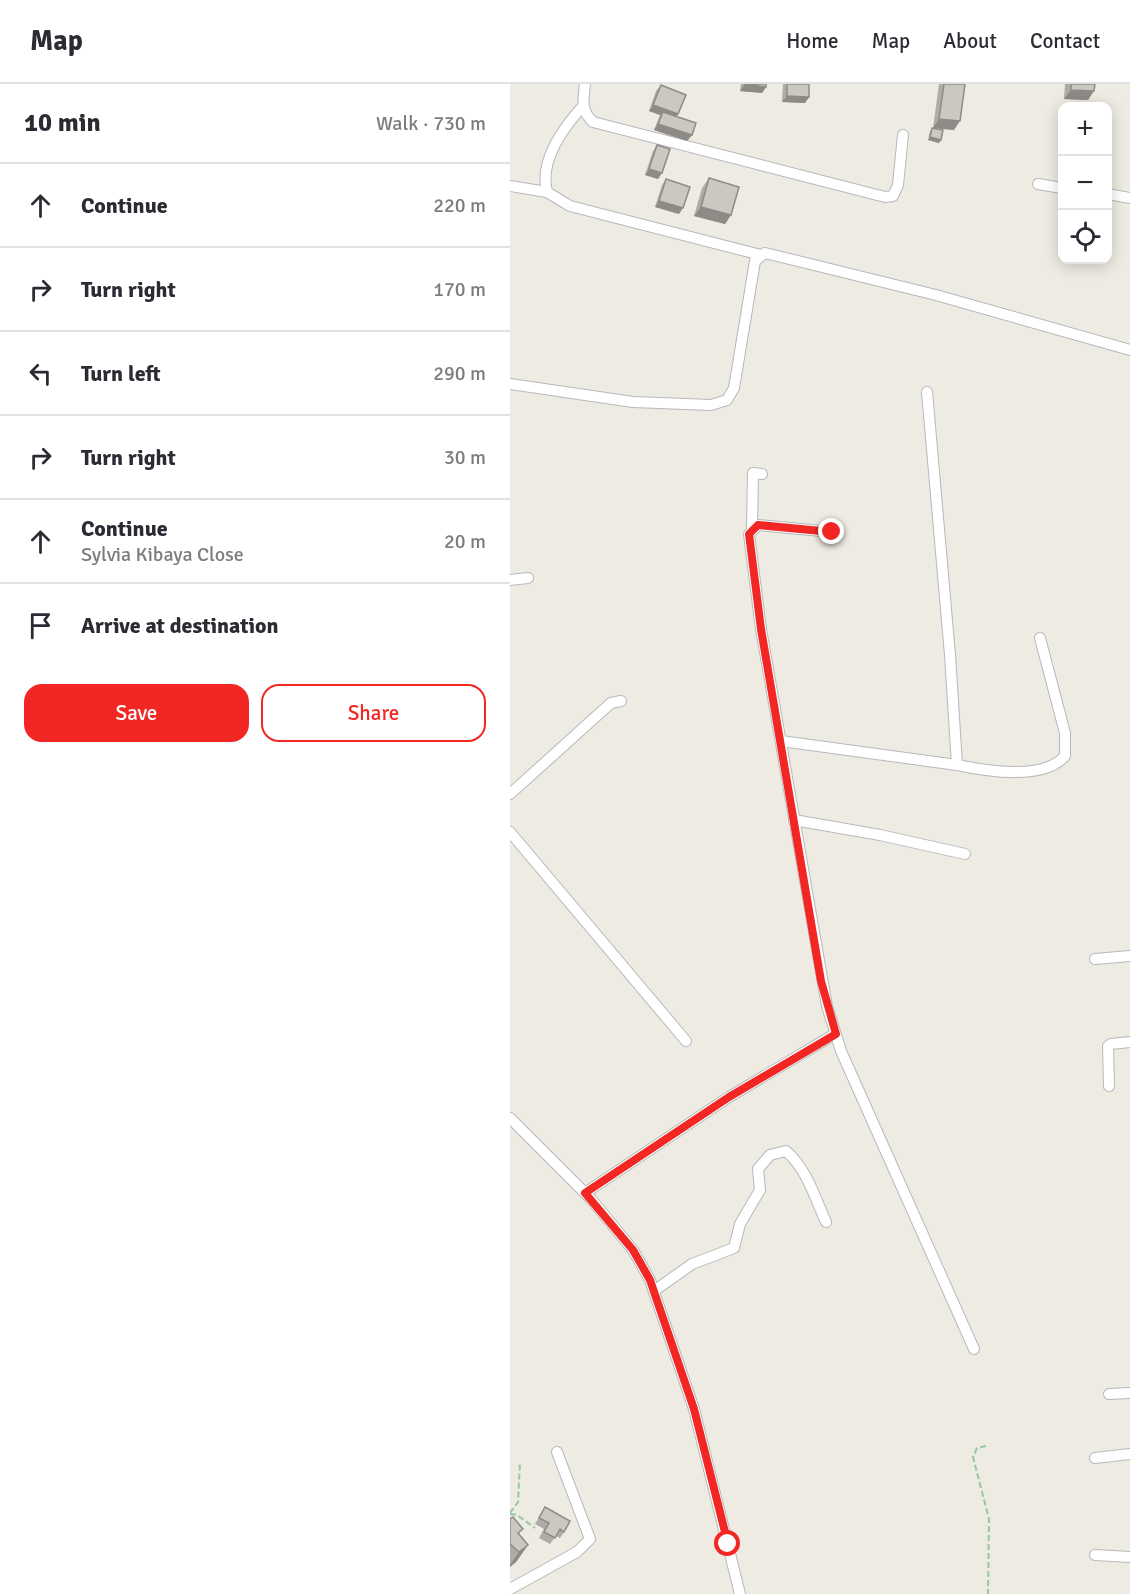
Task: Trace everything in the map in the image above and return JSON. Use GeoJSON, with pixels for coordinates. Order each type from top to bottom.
{"type":"FeatureCollection","features":[{"type":"Feature","properties":{"kind":"street"},"geometry":{"type":"LineString","coordinates":[[585,84],[583,106],[586,116],[593,122],[885,197],[893,196],[898,185],[903,135]]}},
{"type":"Feature","properties":{"kind":"street"},"geometry":{"type":"LineString","coordinates":[[548,192],[544,181],[551,158],[563,129],[583,106]]}},
{"type":"Feature","properties":{"kind":"street"},"geometry":{"type":"LineString","coordinates":[[1038,184],[1058,187]]}},
{"type":"Feature","properties":{"kind":"street"},"geometry":{"type":"LineString","coordinates":[[510,186],[548,192],[570,207],[761,255],[773,255],[936,295],[1130,350]]}},
{"type":"Feature","properties":{"kind":"street"},"geometry":{"type":"LineString","coordinates":[[1112,195],[1130,198]]}},
{"type":"Feature","properties":{"kind":"street"},"geometry":{"type":"LineString","coordinates":[[510,384],[633,402],[711,405],[727,400],[734,388],[755,261],[761,255]]}},
{"type":"Feature","properties":{"kind":"street"},"geometry":{"type":"LineString","coordinates":[[927,392],[950,655],[957,765]]}},
{"type":"Feature","properties":{"kind":"street"},"geometry":{"type":"LineString","coordinates":[[762,474],[753,473],[750,540],[757,595],[821,981],[836,1034],[974,1349]]}},
{"type":"Feature","properties":{"kind":"street"},"geometry":{"type":"LineString","coordinates":[[752,528],[758,525],[790,526],[832,532]]}},
{"type":"Feature","properties":{"kind":"street"},"geometry":{"type":"LineString","coordinates":[[510,579],[528,578]]}},
{"type":"Feature","properties":{"kind":"street"},"geometry":{"type":"LineString","coordinates":[[781,741],[989,771],[1016,772],[1055,765],[1065,756],[1065,733],[1040,638]]}},
{"type":"Feature","properties":{"kind":"street"},"geometry":{"type":"LineString","coordinates":[[510,794],[611,703],[621,701]]}},
{"type":"Feature","properties":{"kind":"street"},"geometry":{"type":"LineString","coordinates":[[794,820],[880,835],[965,854]]}},
{"type":"Feature","properties":{"kind":"street"},"geometry":{"type":"LineString","coordinates":[[510,832],[686,1041]]}},
{"type":"Feature","properties":{"kind":"street"},"geometry":{"type":"LineString","coordinates":[[1095,959],[1130,956]]}},
{"type":"Feature","properties":{"kind":"street"},"geometry":{"type":"LineString","coordinates":[[585,1193],[720,1103],[836,1034]]}},
{"type":"Feature","properties":{"kind":"street"},"geometry":{"type":"LineString","coordinates":[[1109,1086],[1107,1046],[1130,1042]]}},
{"type":"Feature","properties":{"kind":"street"},"geometry":{"type":"LineString","coordinates":[[510,1118],[585,1193],[633,1250],[654,1291],[694,1409],[741,1594]]}},
{"type":"Feature","properties":{"kind":"street"},"geometry":{"type":"LineString","coordinates":[[654,1291],[692,1264],[734,1248],[740,1224],[760,1190],[758,1169],[770,1155],[786,1151],[801,1166],[826,1222]]}},
{"type":"Feature","properties":{"kind":"street"},"geometry":{"type":"LineString","coordinates":[[1109,1394],[1130,1393]]}},
{"type":"Feature","properties":{"kind":"street"},"geometry":{"type":"LineString","coordinates":[[510,1589],[577,1552],[590,1539],[557,1452]]}},
{"type":"Feature","properties":{"kind":"street"},"geometry":{"type":"LineString","coordinates":[[1095,1458],[1130,1454]]}},
{"type":"Feature","properties":{"kind":"street"},"geometry":{"type":"LineString","coordinates":[[1095,1555],[1130,1557]]}},
{"type":"Feature","properties":{"kind":"path"},"geometry":{"type":"LineString","coordinates":[[986,1446],[977,1448],[973,1457],[989,1519],[988,1594]]}},
{"type":"Feature","properties":{"kind":"path"},"geometry":{"type":"LineString","coordinates":[[520,1462],[518,1502],[510,1513],[517,1515],[535,1528]]}},
{"type":"Feature","properties":{"kind":"building"},"geometry":{"type":"Polygon","coordinates":[[[745,84],[766,84],[766,87],[745,84]]]}},
{"type":"Feature","properties":{"kind":"building"},"geometry":{"type":"Polygon","coordinates":[[[787,84],[809,84],[809,97],[787,96],[787,84]]]}},
{"type":"Feature","properties":{"kind":"building"},"geometry":{"type":"Polygon","coordinates":[[[944,84],[965,84],[960,121],[939,119],[944,84]]]}},
{"type":"Feature","properties":{"kind":"building"},"geometry":{"type":"Polygon","coordinates":[[[1071,84],[1095,84],[1094,91],[1071,90],[1071,84]]]}},
{"type":"Feature","properties":{"kind":"building"},"geometry":{"type":"Polygon","coordinates":[[[661,85],[686,95],[678,114],[653,105],[661,85]]]}},
{"type":"Feature","properties":{"kind":"building"},"geometry":{"type":"Polygon","coordinates":[[[663,112],[696,123],[692,135],[658,124],[663,112]]]}},
{"type":"Feature","properties":{"kind":"building"},"geometry":{"type":"Polygon","coordinates":[[[932,128],[943,130],[941,140],[930,137],[932,128]]]}},
{"type":"Feature","properties":{"kind":"building"},"geometry":{"type":"Polygon","coordinates":[[[657,145],[670,149],[662,173],[649,169],[657,145]]]}},
{"type":"Feature","properties":{"kind":"building"},"geometry":{"type":"Polygon","coordinates":[[[709,178],[739,187],[731,215],[701,207],[709,178]]]}},
{"type":"Feature","properties":{"kind":"building"},"geometry":{"type":"Polygon","coordinates":[[[666,179],[690,187],[683,208],[659,201],[666,179]]]}},
{"type":"Feature","properties":{"kind":"building"},"geometry":{"type":"Polygon","coordinates":[[[545,1507],[570,1521],[564,1532],[560,1529],[555,1538],[544,1532],[549,1523],[539,1518],[545,1507]]]}},
{"type":"Feature","properties":{"kind":"building"},"geometry":{"type":"Polygon","coordinates":[[[513,1517],[523,1529],[518,1533],[528,1545],[519,1552],[510,1544],[510,1519],[513,1517]]]}},
{"type":"Feature","properties":{"kind":"route"},"geometry":{"type":"LineString","coordinates":[[728,1544],[694,1409],[650,1280],[633,1250],[585,1193],[729,1097],[836,1034],[821,981],[761,629],[749,534],[758,525],[790,526],[832,532]]}}]}
